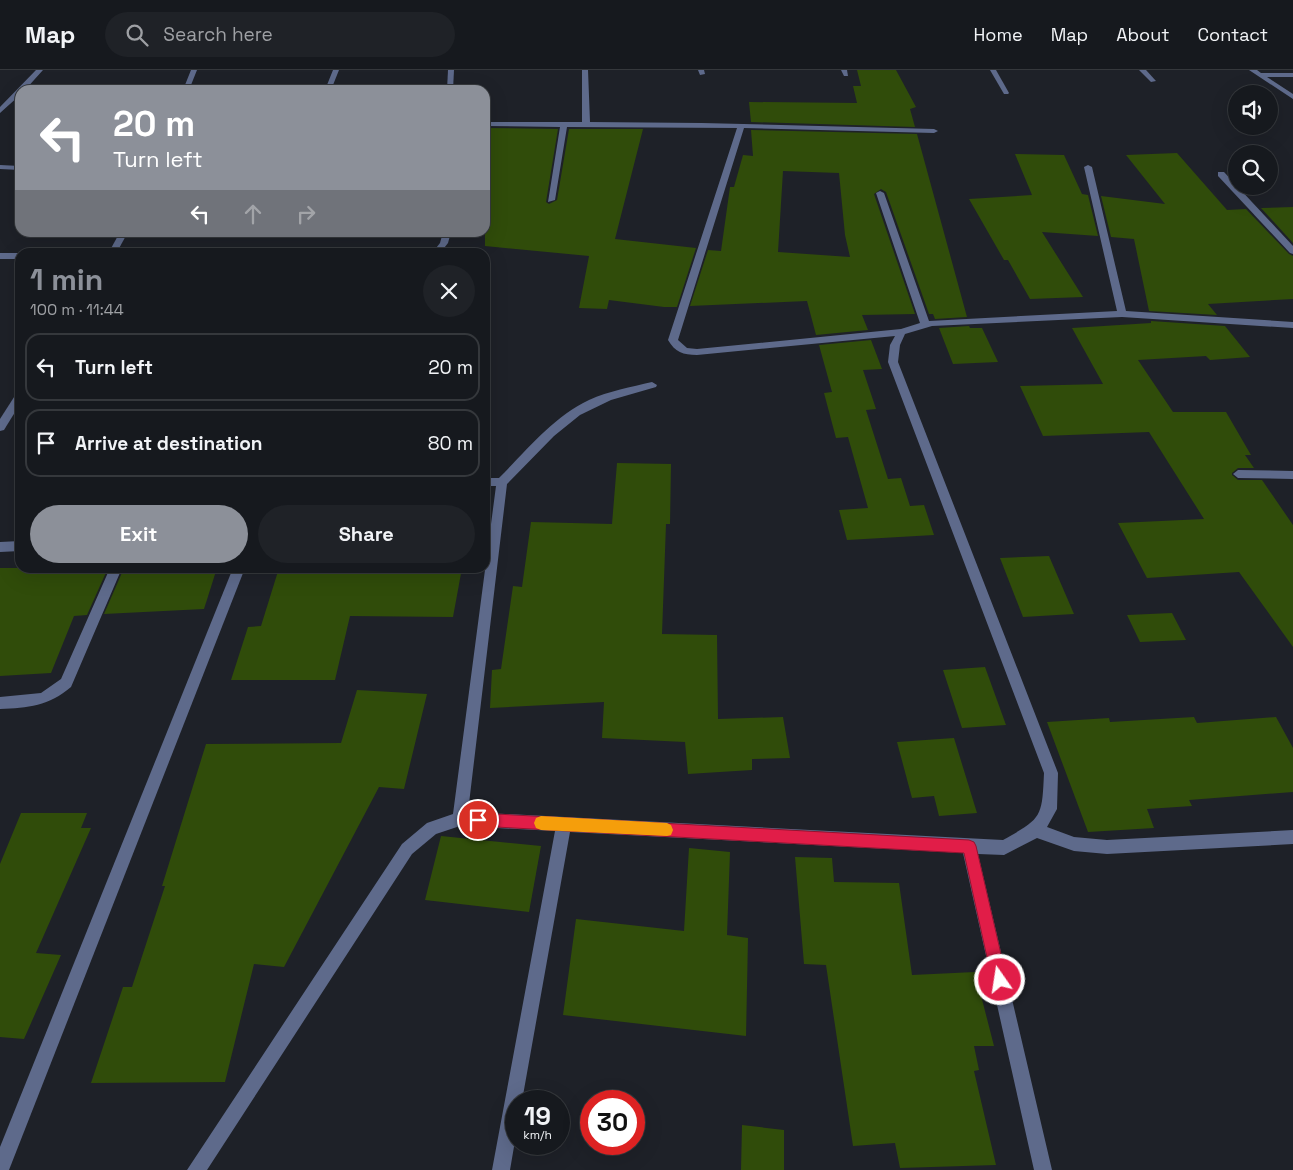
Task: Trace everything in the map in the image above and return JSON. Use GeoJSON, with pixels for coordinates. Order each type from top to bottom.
{"type":"FeatureCollection","features":[{"type":"Feature","properties":{"kind":"street"},"geometry":{"type":"LineString","coordinates":[[25,85],[40,70]]}},
{"type":"Feature","properties":{"kind":"street"},"geometry":{"type":"LineString","coordinates":[[188,85],[194,70]]}},
{"type":"Feature","properties":{"kind":"street"},"geometry":{"type":"LineString","coordinates":[[330,85],[336,70]]}},
{"type":"Feature","properties":{"kind":"street"},"geometry":{"type":"LineString","coordinates":[[450,85],[451,70]]}},
{"type":"Feature","properties":{"kind":"street"},"geometry":{"type":"LineString","coordinates":[[585,70],[586,124]]}},
{"type":"Feature","properties":{"kind":"street"},"geometry":{"type":"LineString","coordinates":[[993,70],[1006,92]]}},
{"type":"Feature","properties":{"kind":"street"},"geometry":{"type":"LineString","coordinates":[[1142,70],[1153,81]]}},
{"type":"Feature","properties":{"kind":"street"},"geometry":{"type":"LineString","coordinates":[[1252,70],[1293,98]]}},
{"type":"Feature","properties":{"kind":"street"},"geometry":{"type":"LineString","coordinates":[[1259,74],[1293,75]]}},
{"type":"Feature","properties":{"kind":"street"},"geometry":{"type":"LineString","coordinates":[[0,112],[15,96]]}},
{"type":"Feature","properties":{"kind":"street"},"geometry":{"type":"LineString","coordinates":[[490,124],[741,126],[934,131]]}},
{"type":"Feature","properties":{"kind":"street"},"geometry":{"type":"LineString","coordinates":[[551,200],[564,124]]}},
{"type":"Feature","properties":{"kind":"street"},"geometry":{"type":"LineString","coordinates":[[741,126],[673,340],[676,346],[684,352],[901,332],[926,324],[1122,314],[1293,325]]}},
{"type":"Feature","properties":{"kind":"street"},"geometry":{"type":"LineString","coordinates":[[0,167],[15,168]]}},
{"type":"Feature","properties":{"kind":"street"},"geometry":{"type":"LineString","coordinates":[[1088,167],[1122,314]]}},
{"type":"Feature","properties":{"kind":"street"},"geometry":{"type":"LineString","coordinates":[[1221,174],[1293,251]]}},
{"type":"Feature","properties":{"kind":"street"},"geometry":{"type":"LineString","coordinates":[[880,193],[926,324]]}},
{"type":"Feature","properties":{"kind":"street"},"geometry":{"type":"LineString","coordinates":[[115,248],[121,237]]}},
{"type":"Feature","properties":{"kind":"street"},"geometry":{"type":"LineString","coordinates":[[440,248],[446,237]]}},
{"type":"Feature","properties":{"kind":"street"},"geometry":{"type":"LineString","coordinates":[[0,256],[15,256]]}},
{"type":"Feature","properties":{"kind":"street"},"geometry":{"type":"LineString","coordinates":[[196,1170],[407,849],[432,828],[460,818],[1004,848],[1036,830],[1050,809],[1051,773],[893,362],[895,346],[901,332]]}},
{"type":"Feature","properties":{"kind":"street"},"geometry":{"type":"LineString","coordinates":[[460,818],[502,482],[557,426],[580,410],[605,398],[652,385]]}},
{"type":"Feature","properties":{"kind":"street"},"geometry":{"type":"LineString","coordinates":[[0,427],[10,410]]}},
{"type":"Feature","properties":{"kind":"street"},"geometry":{"type":"LineString","coordinates":[[1238,474],[1293,476]]}},
{"type":"Feature","properties":{"kind":"street"},"geometry":{"type":"LineString","coordinates":[[490,482],[502,482]]}},
{"type":"Feature","properties":{"kind":"street"},"geometry":{"type":"LineString","coordinates":[[0,547],[15,546]]}},
{"type":"Feature","properties":{"kind":"street"},"geometry":{"type":"LineString","coordinates":[[0,703],[41,700],[55,694],[66,683],[114,573]]}},
{"type":"Feature","properties":{"kind":"street"},"geometry":{"type":"LineString","coordinates":[[0,1170],[238,573]]}},
{"type":"Feature","properties":{"kind":"street"},"geometry":{"type":"LineString","coordinates":[[500,1170],[564,824]]}},
{"type":"Feature","properties":{"kind":"street"},"geometry":{"type":"LineString","coordinates":[[1036,830],[1074,844],[1107,847],[1293,837]]}},
{"type":"Feature","properties":{"kind":"street"},"geometry":{"type":"LineString","coordinates":[[969,846],[1043,1170]]}},
{"type":"Feature","properties":{"kind":"building"},"geometry":{"type":"Polygon","coordinates":[[[857,70],[896,70],[916,107],[910,109],[915,127],[751,122],[749,102],[857,103],[853,86],[861,86],[857,70]]]}},
{"type":"Feature","properties":{"kind":"building"},"geometry":{"type":"Polygon","coordinates":[[[490,128],[558,129],[546,202],[549,204],[557,200],[569,129],[643,129],[615,239],[696,248],[677,307],[609,300],[607,309],[579,308],[589,256],[485,246],[485,237],[490,237],[490,128]]]}},
{"type":"Feature","properties":{"kind":"building"},"geometry":{"type":"Polygon","coordinates":[[[751,130],[917,134],[967,317],[935,319],[933,314],[929,314],[886,192],[881,189],[874,194],[915,314],[862,315],[868,330],[816,335],[807,301],[690,306],[708,250],[721,251],[730,187],[734,187],[743,155],[753,156],[751,130]],[[783,171],[778,252],[850,257],[845,235],[839,173],[783,171]]]}},
{"type":"Feature","properties":{"kind":"building"},"geometry":{"type":"Polygon","coordinates":[[[1177,153],[1227,210],[1246,209],[1293,256],[1293,299],[1208,304],[1217,315],[1149,311],[1134,239],[1111,237],[1101,196],[1165,204],[1126,155],[1177,153]]]}},
{"type":"Feature","properties":{"kind":"building"},"geometry":{"type":"Polygon","coordinates":[[[1015,154],[1064,155],[1082,194],[1088,195],[1098,236],[1042,232],[1083,297],[1030,299],[1008,260],[1004,260],[969,199],[1032,195],[1015,154]]]}},
{"type":"Feature","properties":{"kind":"building"},"geometry":{"type":"Polygon","coordinates":[[[1293,207],[1293,243],[1261,208],[1293,207]]]}},
{"type":"Feature","properties":{"kind":"building"},"geometry":{"type":"Polygon","coordinates":[[[1151,321],[1225,326],[1250,357],[1210,360],[1206,356],[1138,360],[1173,412],[1226,412],[1251,455],[1245,455],[1254,468],[1238,468],[1232,475],[1238,480],[1262,480],[1293,525],[1293,647],[1239,572],[1147,578],[1118,523],[1204,519],[1149,432],[1043,436],[1020,386],[1103,384],[1072,328],[1151,323],[1151,321]]]}},
{"type":"Feature","properties":{"kind":"building"},"geometry":{"type":"Polygon","coordinates":[[[969,326],[970,328],[982,328],[998,362],[953,364],[939,328],[969,326]]]}},
{"type":"Feature","properties":{"kind":"building"},"geometry":{"type":"Polygon","coordinates":[[[871,340],[882,369],[863,370],[876,409],[866,410],[888,479],[901,478],[910,506],[924,505],[934,535],[847,540],[839,510],[868,508],[848,437],[836,438],[824,393],[832,392],[819,345],[871,340]]]}},
{"type":"Feature","properties":{"kind":"building"},"geometry":{"type":"Polygon","coordinates":[[[617,463],[671,464],[670,524],[666,524],[662,634],[717,635],[718,719],[783,717],[790,758],[752,759],[752,770],[688,774],[685,742],[602,738],[604,702],[490,708],[492,670],[501,669],[513,586],[522,587],[531,522],[612,524],[617,463]]]}},
{"type":"Feature","properties":{"kind":"building"},"geometry":{"type":"Polygon","coordinates":[[[1049,556],[1074,614],[1023,617],[1000,558],[1049,556]]]}},
{"type":"Feature","properties":{"kind":"building"},"geometry":{"type":"Polygon","coordinates":[[[0,568],[15,568],[15,573],[106,573],[87,615],[74,616],[51,673],[0,676],[0,568]]]}},
{"type":"Feature","properties":{"kind":"building"},"geometry":{"type":"Polygon","coordinates":[[[122,573],[215,573],[204,609],[104,614],[122,573]]]}},
{"type":"Feature","properties":{"kind":"building"},"geometry":{"type":"Polygon","coordinates":[[[277,573],[461,573],[453,617],[350,616],[335,680],[231,680],[248,627],[261,626],[277,573]]]}},
{"type":"Feature","properties":{"kind":"building"},"geometry":{"type":"Polygon","coordinates":[[[1172,613],[1186,640],[1140,642],[1127,615],[1172,613]]]}},
{"type":"Feature","properties":{"kind":"building"},"geometry":{"type":"Polygon","coordinates":[[[985,667],[1006,725],[962,728],[943,670],[985,667]]]}},
{"type":"Feature","properties":{"kind":"building"},"geometry":{"type":"Polygon","coordinates":[[[357,690],[427,694],[404,789],[379,787],[284,967],[254,964],[225,1082],[91,1083],[123,987],[132,987],[165,886],[162,886],[206,744],[341,743],[357,690]]]}},
{"type":"Feature","properties":{"kind":"building"},"geometry":{"type":"Polygon","coordinates":[[[1194,717],[1197,723],[1276,717],[1293,748],[1293,792],[1189,800],[1192,806],[1147,809],[1154,828],[1088,832],[1047,722],[1109,718],[1110,722],[1194,717]]]}},
{"type":"Feature","properties":{"kind":"building"},"geometry":{"type":"Polygon","coordinates":[[[954,738],[977,813],[939,816],[934,796],[912,798],[897,742],[954,738]]]}},
{"type":"Feature","properties":{"kind":"building"},"geometry":{"type":"Polygon","coordinates":[[[21,813],[87,813],[81,828],[91,828],[36,953],[61,955],[24,1039],[0,1037],[0,864],[21,813]]]}},
{"type":"Feature","properties":{"kind":"building"},"geometry":{"type":"Polygon","coordinates":[[[441,836],[541,846],[529,912],[425,900],[441,836]]]}},
{"type":"Feature","properties":{"kind":"building"},"geometry":{"type":"Polygon","coordinates":[[[689,848],[730,852],[727,935],[748,938],[746,1036],[563,1015],[576,919],[684,931],[689,848]]]}},
{"type":"Feature","properties":{"kind":"building"},"geometry":{"type":"Polygon","coordinates":[[[795,857],[832,858],[834,882],[899,883],[912,975],[975,972],[994,1046],[974,1046],[979,1070],[974,1071],[996,1165],[900,1168],[895,1143],[853,1146],[826,965],[804,964],[795,857]]]}},
{"type":"Feature","properties":{"kind":"building"},"geometry":{"type":"Polygon","coordinates":[[[742,1125],[784,1130],[784,1170],[741,1170],[742,1125]]]}},
{"type":"Feature","properties":{"kind":"slow traffic"},"geometry":{"type":"LineString","coordinates":[[541,823],[667,830]]}},
{"type":"Feature","properties":{"kind":"route"},"geometry":{"type":"LineString","coordinates":[[478,820],[969,846],[1000,980]]}}]}
